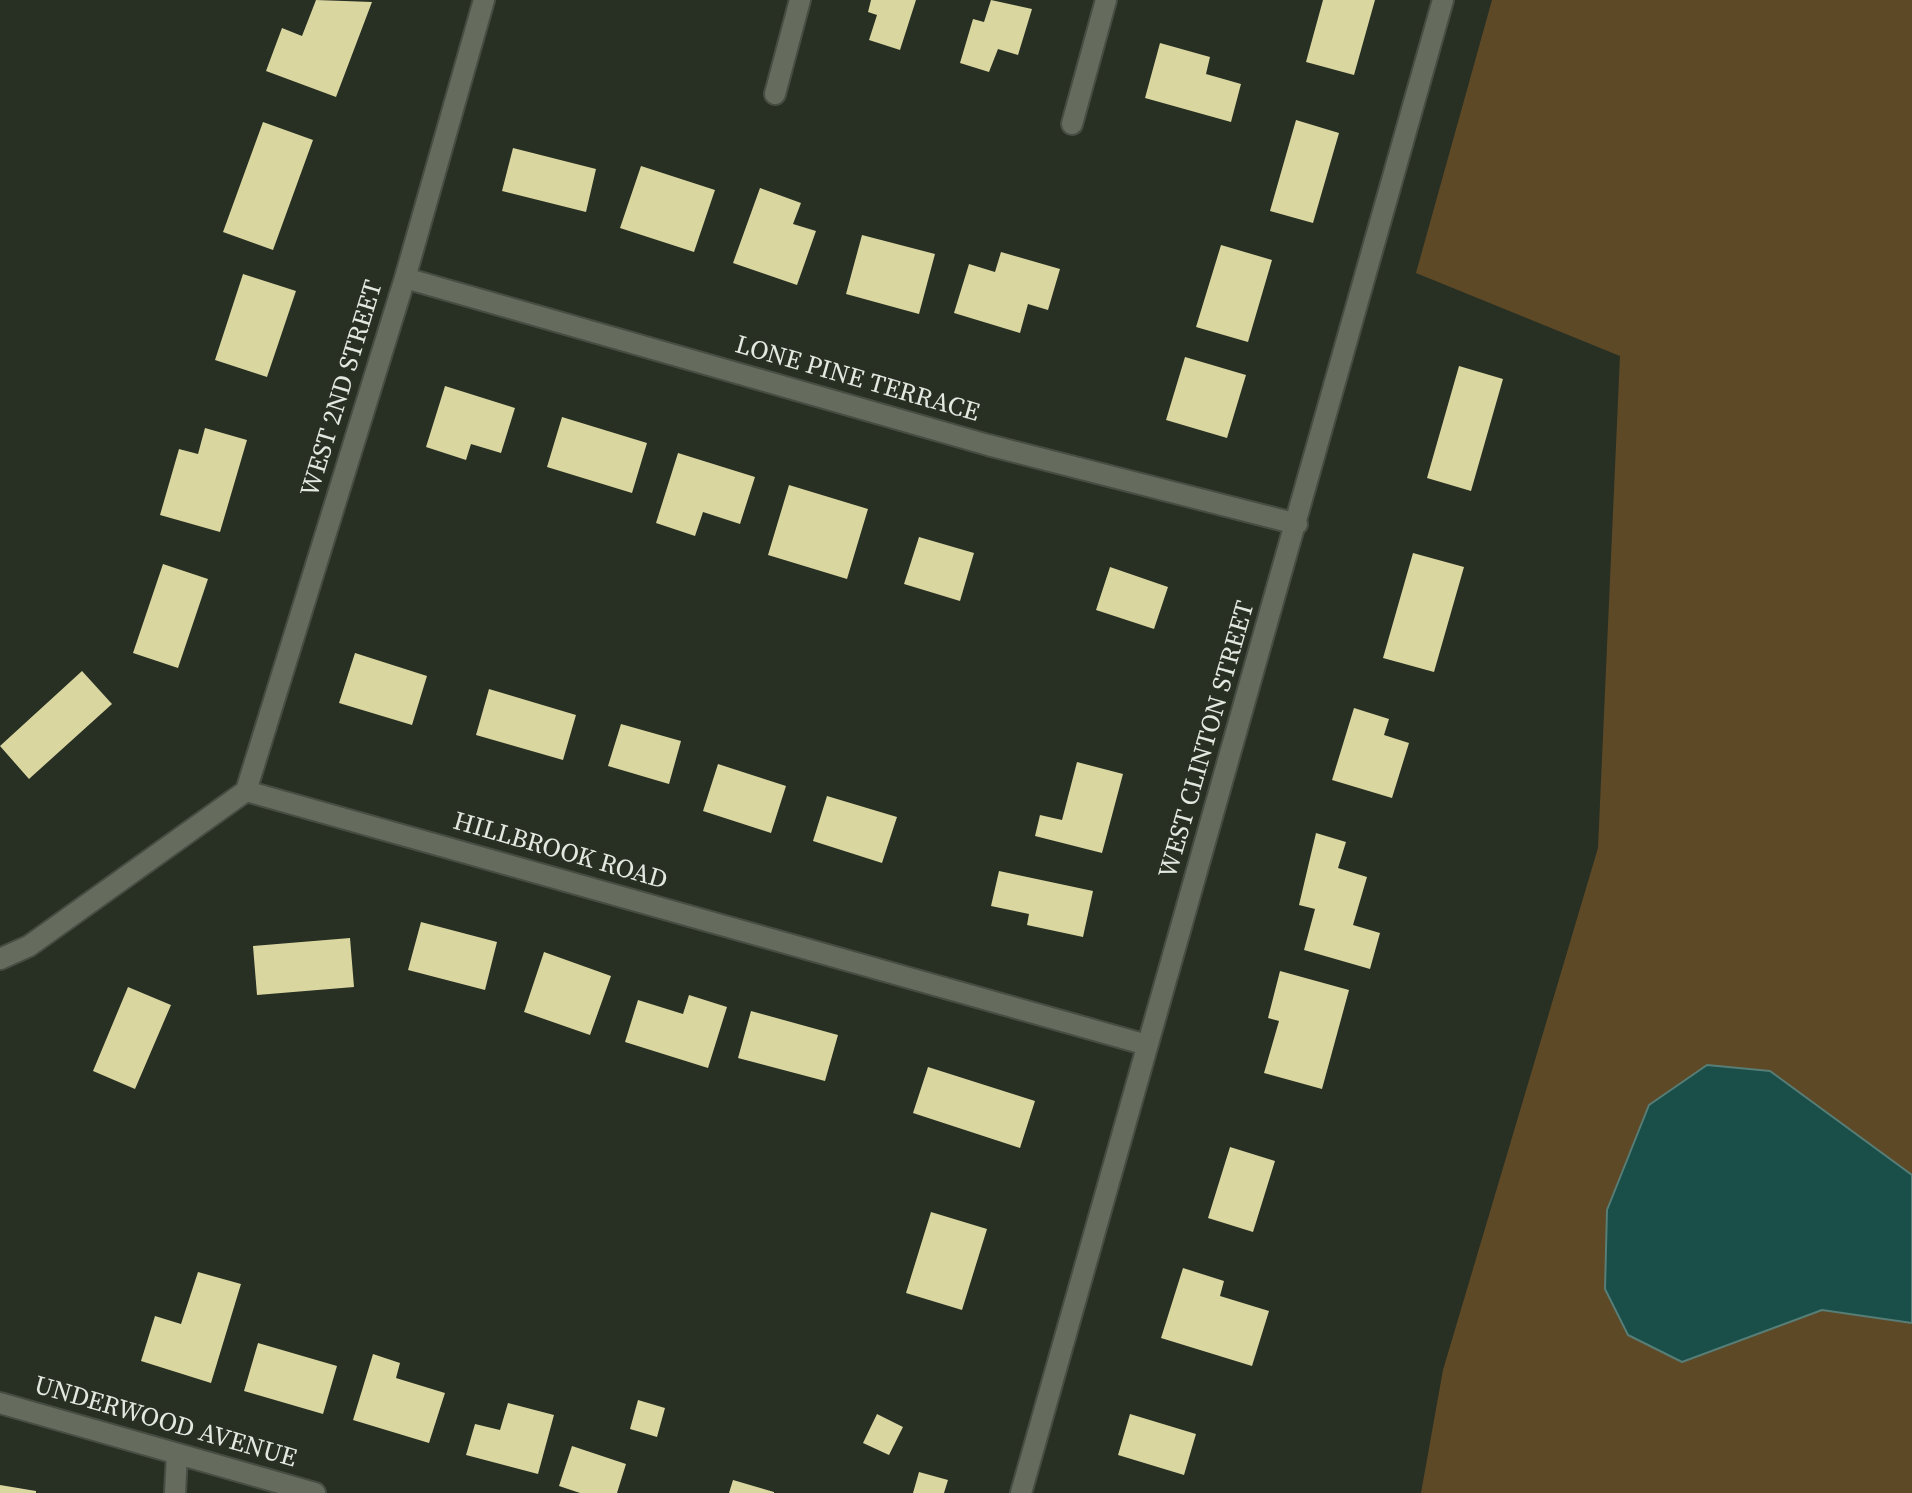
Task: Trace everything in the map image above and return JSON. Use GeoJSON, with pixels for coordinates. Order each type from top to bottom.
{"type":"FeatureCollection","features":[{"type":"Feature","properties":{"kind":"street","name":"WEST 2ND STREET"},"geometry":{"type":"LineString","coordinates":[[246,791],[405,278],[484,0]]}},
{"type":"Feature","properties":{"kind":"street"},"geometry":{"type":"LineString","coordinates":[[775,94],[800,0]]}},
{"type":"Feature","properties":{"kind":"street"},"geometry":{"type":"LineString","coordinates":[[1072,124],[1106,0]]}},
{"type":"Feature","properties":{"kind":"street","name":"WEST CLINTON STREET"},"geometry":{"type":"LineString","coordinates":[[1021,1493],[1443,0]]}},
{"type":"Feature","properties":{"kind":"street","name":"LONE PINE TERRACE"},"geometry":{"type":"LineString","coordinates":[[405,278],[988,445],[1297,524]]}},
{"type":"Feature","properties":{"kind":"street"},"geometry":{"type":"LineString","coordinates":[[0,959],[29,946],[246,791]]}},
{"type":"Feature","properties":{"kind":"street","name":"HILLBROOK ROAD"},"geometry":{"type":"LineString","coordinates":[[246,791],[1147,1045]]}},
{"type":"Feature","properties":{"kind":"street","name":"UNDERWOOD AVENUE"},"geometry":{"type":"LineString","coordinates":[[0,1403],[315,1493]]}},
{"type":"Feature","properties":{"kind":"street"},"geometry":{"type":"LineString","coordinates":[[175,1493],[177,1454]]}},
{"type":"Feature","properties":{"kind":"shaded area"},"geometry":{"type":"Polygon","coordinates":[[[1492,0],[1912,0],[1912,1493],[1421,1493],[1443,1370],[1598,848],[1620,356],[1416,273],[1492,0]]]}},
{"type":"Feature","properties":{"kind":"water"},"geometry":{"type":"Polygon","coordinates":[[[1707,1065],[1770,1071],[1912,1175],[1912,1323],[1822,1310],[1682,1362],[1628,1335],[1605,1289],[1607,1210],[1649,1105],[1707,1065]]]}},
{"type":"Feature","properties":{"kind":"building"},"geometry":{"type":"Polygon","coordinates":[[[316,0],[372,2],[336,97],[266,71],[282,28],[302,36],[316,0]]]}},
{"type":"Feature","properties":{"kind":"building"},"geometry":{"type":"Polygon","coordinates":[[[871,0],[916,0],[900,50],[869,40],[877,15],[868,12],[871,0]]]}},
{"type":"Feature","properties":{"kind":"building"},"geometry":{"type":"Polygon","coordinates":[[[991,0],[1032,9],[1018,55],[998,49],[989,72],[960,63],[973,19],[984,22],[991,0]]]}},
{"type":"Feature","properties":{"kind":"building"},"geometry":{"type":"Polygon","coordinates":[[[1323,0],[1375,0],[1354,75],[1306,62],[1323,0]]]}},
{"type":"Feature","properties":{"kind":"building"},"geometry":{"type":"Polygon","coordinates":[[[1160,43],[1210,57],[1206,74],[1241,84],[1231,122],[1145,98],[1160,43]]]}},
{"type":"Feature","properties":{"kind":"building"},"geometry":{"type":"Polygon","coordinates":[[[1296,120],[1339,133],[1313,223],[1270,211],[1296,120]]]}},
{"type":"Feature","properties":{"kind":"building"},"geometry":{"type":"Polygon","coordinates":[[[263,122],[313,140],[273,250],[223,232],[263,122]]]}},
{"type":"Feature","properties":{"kind":"building"},"geometry":{"type":"Polygon","coordinates":[[[513,148],[596,169],[586,212],[502,191],[513,148]]]}},
{"type":"Feature","properties":{"kind":"building"},"geometry":{"type":"Polygon","coordinates":[[[641,166],[715,190],[694,252],[620,228],[641,166]]]}},
{"type":"Feature","properties":{"kind":"building"},"geometry":{"type":"Polygon","coordinates":[[[760,188],[801,203],[793,224],[816,231],[797,285],[733,263],[760,188]]]}},
{"type":"Feature","properties":{"kind":"building"},"geometry":{"type":"Polygon","coordinates":[[[862,235],[935,254],[919,314],[846,294],[862,235]]]}},
{"type":"Feature","properties":{"kind":"building"},"geometry":{"type":"Polygon","coordinates":[[[1221,245],[1272,260],[1248,342],[1196,327],[1221,245]]]}},
{"type":"Feature","properties":{"kind":"building"},"geometry":{"type":"Polygon","coordinates":[[[1001,252],[1060,269],[1048,310],[1028,304],[1020,333],[954,313],[969,264],[995,272],[1001,252]]]}},
{"type":"Feature","properties":{"kind":"building"},"geometry":{"type":"Polygon","coordinates":[[[243,274],[296,291],[267,377],[215,360],[243,274]]]}},
{"type":"Feature","properties":{"kind":"building"},"geometry":{"type":"Polygon","coordinates":[[[1185,357],[1246,375],[1227,438],[1166,420],[1185,357]]]}},
{"type":"Feature","properties":{"kind":"building"},"geometry":{"type":"Polygon","coordinates":[[[1459,366],[1503,379],[1471,491],[1427,478],[1459,366]]]}},
{"type":"Feature","properties":{"kind":"building"},"geometry":{"type":"Polygon","coordinates":[[[445,386],[515,408],[501,453],[471,444],[466,460],[426,447],[445,386]]]}},
{"type":"Feature","properties":{"kind":"building"},"geometry":{"type":"Polygon","coordinates":[[[562,417],[647,443],[632,493],[547,467],[562,417]]]}},
{"type":"Feature","properties":{"kind":"building"},"geometry":{"type":"Polygon","coordinates":[[[205,428],[247,440],[220,532],[160,515],[179,449],[198,454],[205,428]]]}},
{"type":"Feature","properties":{"kind":"building"},"geometry":{"type":"Polygon","coordinates":[[[678,453],[755,477],[740,524],[703,512],[695,536],[656,523],[678,453]]]}},
{"type":"Feature","properties":{"kind":"building"},"geometry":{"type":"Polygon","coordinates":[[[789,485],[868,509],[847,579],[768,555],[789,485]]]}},
{"type":"Feature","properties":{"kind":"building"},"geometry":{"type":"Polygon","coordinates":[[[919,537],[974,553],[960,601],[904,584],[919,537]]]}},
{"type":"Feature","properties":{"kind":"building"},"geometry":{"type":"Polygon","coordinates":[[[1413,553],[1464,567],[1434,672],[1383,658],[1413,553]]]}},
{"type":"Feature","properties":{"kind":"building"},"geometry":{"type":"Polygon","coordinates":[[[163,564],[208,579],[178,668],[133,653],[163,564]]]}},
{"type":"Feature","properties":{"kind":"building"},"geometry":{"type":"Polygon","coordinates":[[[1110,567],[1168,587],[1154,629],[1096,610],[1110,567]]]}},
{"type":"Feature","properties":{"kind":"building"},"geometry":{"type":"Polygon","coordinates":[[[355,653],[427,676],[412,725],[339,703],[355,653]]]}},
{"type":"Feature","properties":{"kind":"building"},"geometry":{"type":"Polygon","coordinates":[[[82,671],[112,704],[29,779],[0,746],[82,671]]]}},
{"type":"Feature","properties":{"kind":"building"},"geometry":{"type":"Polygon","coordinates":[[[489,689],[576,715],[563,760],[476,735],[489,689]]]}},
{"type":"Feature","properties":{"kind":"building"},"geometry":{"type":"Polygon","coordinates":[[[1354,708],[1389,719],[1384,735],[1409,743],[1392,798],[1332,780],[1354,708]]]}},
{"type":"Feature","properties":{"kind":"building"},"geometry":{"type":"Polygon","coordinates":[[[621,724],[681,741],[669,784],[608,766],[621,724]]]}},
{"type":"Feature","properties":{"kind":"building"},"geometry":{"type":"Polygon","coordinates":[[[1077,762],[1123,774],[1102,853],[1035,836],[1040,815],[1062,820],[1077,762]]]}},
{"type":"Feature","properties":{"kind":"building"},"geometry":{"type":"Polygon","coordinates":[[[718,764],[786,786],[771,833],[703,811],[718,764]]]}},
{"type":"Feature","properties":{"kind":"building"},"geometry":{"type":"Polygon","coordinates":[[[827,796],[897,817],[882,863],[813,841],[827,796]]]}},
{"type":"Feature","properties":{"kind":"building"},"geometry":{"type":"Polygon","coordinates":[[[1316,833],[1346,842],[1338,868],[1367,877],[1353,925],[1380,933],[1370,969],[1304,950],[1315,909],[1299,905],[1316,833]]]}},
{"type":"Feature","properties":{"kind":"building"},"geometry":{"type":"Polygon","coordinates":[[[999,871],[1093,891],[1083,937],[1027,925],[1029,914],[991,906],[999,871]]]}},
{"type":"Feature","properties":{"kind":"building"},"geometry":{"type":"Polygon","coordinates":[[[421,922],[497,942],[485,990],[408,970],[421,922]]]}},
{"type":"Feature","properties":{"kind":"building"},"geometry":{"type":"Polygon","coordinates":[[[350,938],[354,987],[257,995],[253,946],[350,938]]]}},
{"type":"Feature","properties":{"kind":"building"},"geometry":{"type":"Polygon","coordinates":[[[544,952],[611,976],[590,1035],[524,1012],[544,952]]]}},
{"type":"Feature","properties":{"kind":"building"},"geometry":{"type":"Polygon","coordinates":[[[1280,971],[1349,990],[1322,1089],[1264,1073],[1279,1021],[1268,1018],[1280,971]]]}},
{"type":"Feature","properties":{"kind":"building"},"geometry":{"type":"Polygon","coordinates":[[[128,987],[171,1005],[135,1089],[93,1071],[128,987]]]}},
{"type":"Feature","properties":{"kind":"building"},"geometry":{"type":"Polygon","coordinates":[[[689,995],[727,1007],[708,1068],[625,1042],[638,1000],[683,1014],[689,995]]]}},
{"type":"Feature","properties":{"kind":"building"},"geometry":{"type":"Polygon","coordinates":[[[751,1011],[838,1035],[825,1081],[738,1058],[751,1011]]]}},
{"type":"Feature","properties":{"kind":"building"},"geometry":{"type":"Polygon","coordinates":[[[928,1067],[1035,1101],[1020,1148],[913,1113],[928,1067]]]}},
{"type":"Feature","properties":{"kind":"building"},"geometry":{"type":"Polygon","coordinates":[[[1230,1147],[1275,1161],[1253,1232],[1208,1218],[1230,1147]]]}},
{"type":"Feature","properties":{"kind":"building"},"geometry":{"type":"Polygon","coordinates":[[[931,1212],[987,1229],[962,1310],[906,1293],[931,1212]]]}},
{"type":"Feature","properties":{"kind":"building"},"geometry":{"type":"Polygon","coordinates":[[[1183,1268],[1224,1281],[1220,1296],[1269,1311],[1252,1366],[1161,1338],[1183,1268]]]}},
{"type":"Feature","properties":{"kind":"building"},"geometry":{"type":"Polygon","coordinates":[[[198,1272],[241,1284],[211,1383],[141,1361],[155,1316],[181,1324],[198,1272]]]}},
{"type":"Feature","properties":{"kind":"building"},"geometry":{"type":"Polygon","coordinates":[[[258,1343],[337,1366],[323,1414],[244,1391],[258,1343]]]}},
{"type":"Feature","properties":{"kind":"building"},"geometry":{"type":"Polygon","coordinates":[[[373,1354],[400,1363],[396,1378],[445,1393],[429,1443],[353,1420],[373,1354]]]}},
{"type":"Feature","properties":{"kind":"building"},"geometry":{"type":"Polygon","coordinates":[[[638,1400],[665,1408],[657,1437],[630,1429],[638,1400]]]}},
{"type":"Feature","properties":{"kind":"building"},"geometry":{"type":"Polygon","coordinates":[[[508,1403],[554,1415],[538,1474],[466,1455],[475,1424],[500,1430],[508,1403]]]}},
{"type":"Feature","properties":{"kind":"building"},"geometry":{"type":"Polygon","coordinates":[[[877,1414],[903,1427],[889,1455],[863,1443],[877,1414]]]}},
{"type":"Feature","properties":{"kind":"building"},"geometry":{"type":"Polygon","coordinates":[[[1130,1414],[1196,1434],[1184,1475],[1118,1455],[1130,1414]]]}},
{"type":"Feature","properties":{"kind":"building"},"geometry":{"type":"Polygon","coordinates":[[[572,1446],[626,1464],[617,1493],[580,1493],[559,1486],[572,1446]]]}},
{"type":"Feature","properties":{"kind":"building"},"geometry":{"type":"Polygon","coordinates":[[[919,1472],[948,1480],[944,1493],[913,1493],[919,1472]]]}},
{"type":"Feature","properties":{"kind":"building"},"geometry":{"type":"Polygon","coordinates":[[[733,1480],[774,1492],[774,1493],[729,1493],[733,1480]]]}},
{"type":"Feature","properties":{"kind":"building"},"geometry":{"type":"Polygon","coordinates":[[[0,1485],[36,1491],[36,1493],[0,1493],[0,1485]]]}}]}
